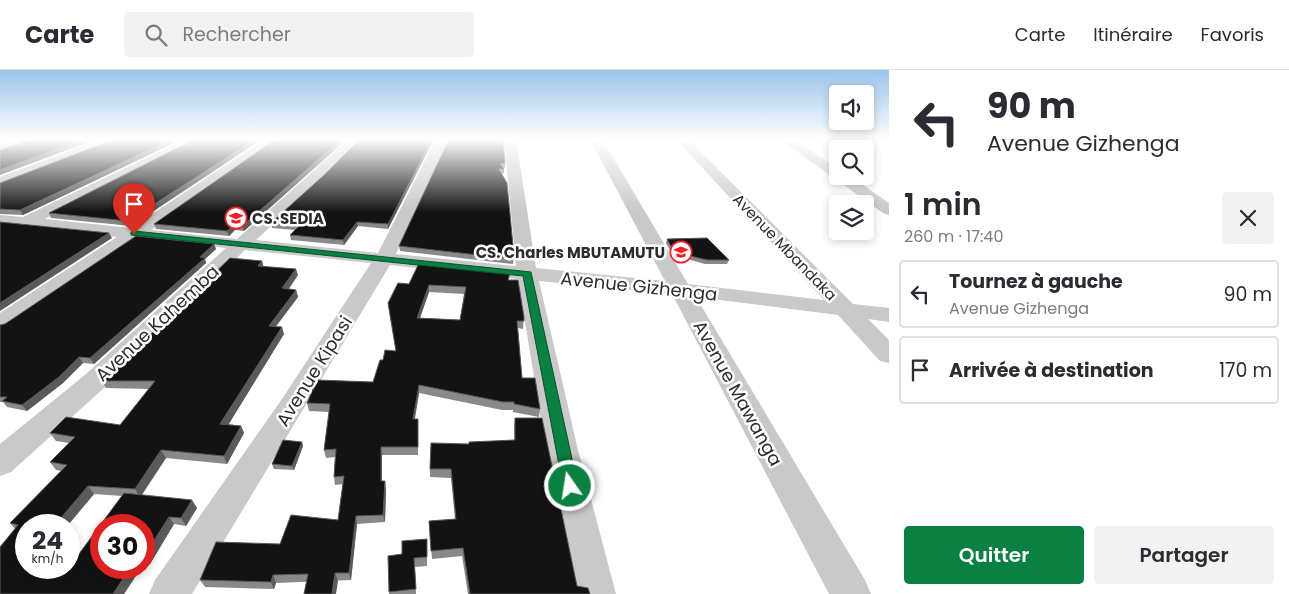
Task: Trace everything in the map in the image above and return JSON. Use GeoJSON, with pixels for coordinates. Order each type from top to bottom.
{"type":"FeatureCollection","features":[{"type":"Feature","properties":{"kind":"street"},"geometry":{"type":"LineString","coordinates":[[0,182],[48,163]]}},
{"type":"Feature","properties":{"kind":"street"},"geometry":{"type":"LineString","coordinates":[[0,236],[145,163]]}},
{"type":"Feature","properties":{"kind":"street"},"geometry":{"type":"LineString","coordinates":[[0,322],[134,234],[236,163]]}},
{"type":"Feature","properties":{"kind":"street","name":"Avenue Kahemba"},"geometry":{"type":"LineString","coordinates":[[0,463],[95,381],[330,163]]}},
{"type":"Feature","properties":{"kind":"street","name":"Avenue Kipasi"},"geometry":{"type":"LineString","coordinates":[[169,594],[292,406],[384,259],[430,163]]}},
{"type":"Feature","properties":{"kind":"street"},"geometry":{"type":"LineString","coordinates":[[513,163],[527,274],[562,450],[596,594]]}},
{"type":"Feature","properties":{"kind":"street","name":"Avenue Mawanga"},"geometry":{"type":"LineString","coordinates":[[610,163],[851,594]]}},
{"type":"Feature","properties":{"kind":"street","name":"Avenue Mbandaka"},"geometry":{"type":"LineString","coordinates":[[705,163],[889,355]]}},
{"type":"Feature","properties":{"kind":"street"},"geometry":{"type":"LineString","coordinates":[[853,185],[889,210]]}},
{"type":"Feature","properties":{"kind":"street","name":"Avenue Gizhenga"},"geometry":{"type":"LineString","coordinates":[[0,220],[680,289],[889,315]]}},
{"type":"Feature","properties":{"kind":"building"},"geometry":{"type":"Polygon","coordinates":[[[0,163],[18,163],[0,170],[0,163]]]}},
{"type":"Feature","properties":{"kind":"building"},"geometry":{"type":"Polygon","coordinates":[[[51,163],[120,163],[20,210],[0,209],[0,183],[51,163]]]}},
{"type":"Feature","properties":{"kind":"building"},"geometry":{"type":"Polygon","coordinates":[[[147,163],[218,163],[128,221],[49,213],[147,163]]]}},
{"type":"Feature","properties":{"kind":"building"},"geometry":{"type":"Polygon","coordinates":[[[241,163],[314,163],[242,226],[234,225],[227,231],[154,224],[241,163]]]}},
{"type":"Feature","properties":{"kind":"building"},"geometry":{"type":"Polygon","coordinates":[[[336,163],[419,163],[388,224],[357,222],[343,240],[290,235],[299,226],[271,223],[336,163]]]}},
{"type":"Feature","properties":{"kind":"building"},"geometry":{"type":"Polygon","coordinates":[[[438,163],[503,163],[500,164],[504,169],[499,169],[507,183],[513,259],[399,246],[438,163]]]}},
{"type":"Feature","properties":{"kind":"building"},"geometry":{"type":"Polygon","coordinates":[[[0,222],[109,233],[0,303],[0,222]]]}},
{"type":"Feature","properties":{"kind":"building"},"geometry":{"type":"Polygon","coordinates":[[[136,236],[214,244],[200,257],[205,258],[90,358],[79,357],[59,377],[22,405],[2,401],[7,397],[0,397],[0,325],[5,324],[136,236]]]}},
{"type":"Feature","properties":{"kind":"building"},"geometry":{"type":"Polygon","coordinates":[[[707,238],[729,260],[707,260],[674,252],[667,239],[707,238]]]}},
{"type":"Feature","properties":{"kind":"building"},"geometry":{"type":"Polygon","coordinates":[[[230,258],[262,261],[258,266],[296,269],[282,288],[296,290],[269,326],[282,327],[220,424],[241,426],[224,456],[161,450],[135,489],[88,486],[64,514],[19,514],[67,465],[50,462],[75,437],[50,433],[66,417],[120,425],[155,381],[102,381],[230,258]]]}},
{"type":"Feature","properties":{"kind":"building"},"geometry":{"type":"Polygon","coordinates":[[[419,263],[510,273],[508,280],[518,280],[524,317],[524,321],[517,321],[522,378],[535,378],[540,409],[514,404],[514,402],[503,402],[419,385],[413,419],[418,419],[418,447],[381,447],[381,481],[385,481],[383,515],[356,516],[349,573],[335,573],[332,594],[304,594],[308,574],[273,575],[271,582],[200,580],[216,542],[280,544],[291,515],[338,520],[344,476],[334,477],[336,449],[324,450],[330,404],[307,403],[317,380],[373,382],[380,360],[383,360],[385,350],[396,351],[388,303],[398,283],[409,284],[419,263]],[[429,285],[417,318],[460,320],[466,287],[429,285]]]}},
{"type":"Feature","properties":{"kind":"building"},"geometry":{"type":"Polygon","coordinates":[[[515,418],[542,418],[577,586],[588,588],[590,594],[470,594],[463,548],[431,551],[429,521],[456,519],[451,469],[430,469],[431,443],[469,444],[469,442],[515,440],[515,418]]]}},
{"type":"Feature","properties":{"kind":"building"},"geometry":{"type":"Polygon","coordinates":[[[283,440],[302,442],[292,466],[272,464],[283,440]]]}},
{"type":"Feature","properties":{"kind":"building"},"geometry":{"type":"Polygon","coordinates":[[[124,493],[192,500],[181,518],[169,517],[155,539],[155,514],[108,514],[124,493]]]}},
{"type":"Feature","properties":{"kind":"building"},"geometry":{"type":"Polygon","coordinates":[[[15,518],[15,524],[10,523],[15,518]]]}},
{"type":"Feature","properties":{"kind":"building"},"geometry":{"type":"Polygon","coordinates":[[[15,529],[15,579],[80,579],[80,553],[90,539],[90,579],[123,579],[113,594],[0,594],[0,547],[15,529]]]}},
{"type":"Feature","properties":{"kind":"building"},"geometry":{"type":"Polygon","coordinates":[[[427,539],[427,557],[414,558],[416,589],[389,592],[388,556],[402,554],[402,541],[427,539]]]}},
{"type":"Feature","properties":{"kind":"place","name":"CS. SEDIA"},"geometry":{"type":"Point","coordinates":[236,218]}},
{"type":"Feature","properties":{"kind":"place","name":"CS. Charles MBUTAMUTU"},"geometry":{"type":"Point","coordinates":[681,252]}},
{"type":"Feature","properties":{"kind":"route"},"geometry":{"type":"LineString","coordinates":[[134,234],[527,274],[570,486]]}}]}
